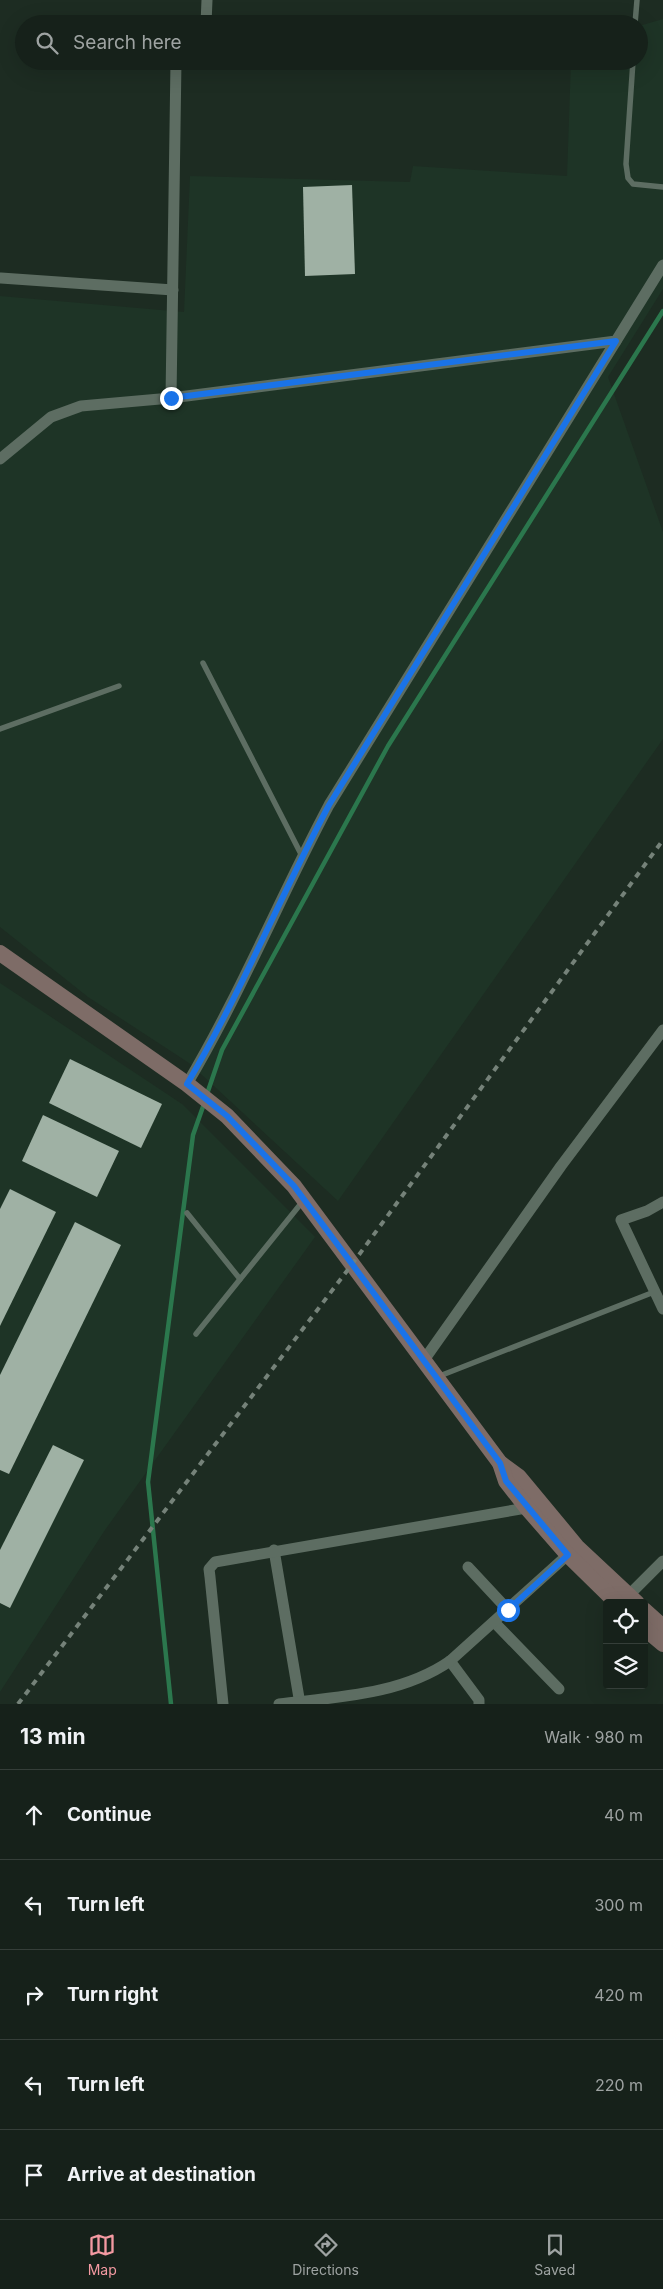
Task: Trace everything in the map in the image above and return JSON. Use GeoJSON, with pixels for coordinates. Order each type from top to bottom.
{"type":"FeatureCollection","features":[{"type":"Feature","properties":{"kind":"street"},"geometry":{"type":"LineString","coordinates":[[206,15],[207,0]]}},
{"type":"Feature","properties":{"kind":"street"},"geometry":{"type":"LineString","coordinates":[[171,398],[176,70]]}},
{"type":"Feature","properties":{"kind":"street"},"geometry":{"type":"LineString","coordinates":[[190,1087],[302,856],[353,764],[663,266]]}},
{"type":"Feature","properties":{"kind":"street"},"geometry":{"type":"LineString","coordinates":[[1,278],[173,290]]}},
{"type":"Feature","properties":{"kind":"street"},"geometry":{"type":"LineString","coordinates":[[0,459],[58,413],[81,406],[171,398],[616,341]]}},
{"type":"Feature","properties":{"kind":"street"},"geometry":{"type":"LineString","coordinates":[[0,953],[190,1087],[227,1116],[305,1200],[500,1463],[519,1477],[534,1506],[573,1551],[624,1599]]}},
{"type":"Feature","properties":{"kind":"street"},"geometry":{"type":"LineString","coordinates":[[424,1360],[577,1144],[663,1031]]}},
{"type":"Feature","properties":{"kind":"street"},"geometry":{"type":"LineString","coordinates":[[663,1202],[647,1211],[621,1220],[663,1309]]}},
{"type":"Feature","properties":{"kind":"street"},"geometry":{"type":"LineString","coordinates":[[223,1704],[209,1568],[220,1560],[534,1506]]}},
{"type":"Feature","properties":{"kind":"street"},"geometry":{"type":"LineString","coordinates":[[274,1550],[299,1703]]}},
{"type":"Feature","properties":{"kind":"street"},"geometry":{"type":"LineString","coordinates":[[279,1704],[299,1703],[366,1693],[406,1684],[439,1669],[573,1551]]}},
{"type":"Feature","properties":{"kind":"street"},"geometry":{"type":"LineString","coordinates":[[628,1599],[663,1562]]}},
{"type":"Feature","properties":{"kind":"street"},"geometry":{"type":"LineString","coordinates":[[468,1567],[508,1610]]}},
{"type":"Feature","properties":{"kind":"street"},"geometry":{"type":"LineString","coordinates":[[648,1614],[663,1627]]}},
{"type":"Feature","properties":{"kind":"street"},"geometry":{"type":"LineString","coordinates":[[494,1622],[559,1689]]}},
{"type":"Feature","properties":{"kind":"street"},"geometry":{"type":"LineString","coordinates":[[648,1631],[663,1644]]}},
{"type":"Feature","properties":{"kind":"street"},"geometry":{"type":"LineString","coordinates":[[450,1661],[479,1700],[479,1704]]}},
{"type":"Feature","properties":{"kind":"lane"},"geometry":{"type":"LineString","coordinates":[[636,15],[637,0]]}},
{"type":"Feature","properties":{"kind":"lane"},"geometry":{"type":"LineString","coordinates":[[632,70],[626,164],[628,178],[633,184],[663,187]]}},
{"type":"Feature","properties":{"kind":"lane"},"geometry":{"type":"LineString","coordinates":[[202,663],[302,856]]}},
{"type":"Feature","properties":{"kind":"lane"},"geometry":{"type":"LineString","coordinates":[[0,729],[119,686]]}},
{"type":"Feature","properties":{"kind":"lane"},"geometry":{"type":"LineString","coordinates":[[196,1334],[305,1200]]}},
{"type":"Feature","properties":{"kind":"lane"},"geometry":{"type":"LineString","coordinates":[[186,1213],[240,1279]]}},
{"type":"Feature","properties":{"kind":"lane"},"geometry":{"type":"LineString","coordinates":[[436,1378],[654,1292]]}},
{"type":"Feature","properties":{"kind":"shaded area"},"geometry":{"type":"Polygon","coordinates":[[[663,19],[663,289],[608,377],[663,532],[663,739],[338,1201],[189,1063],[88,997],[0,927],[0,296],[184,312],[190,176],[410,182],[413,166],[567,176],[571,70],[648,70],[648,23],[663,19]]]}},
{"type":"Feature","properties":{"kind":"shaded area"},"geometry":{"type":"Polygon","coordinates":[[[0,983],[182,1104],[315,1237],[105,1530],[0,1692],[0,983]]]}},
{"type":"Feature","properties":{"kind":"building"},"geometry":{"type":"Polygon","coordinates":[[[352,185],[355,274],[305,276],[303,187],[352,185]]]}},
{"type":"Feature","properties":{"kind":"building"},"geometry":{"type":"Polygon","coordinates":[[[70,1059],[162,1104],[141,1148],[49,1103],[70,1059]]]}},
{"type":"Feature","properties":{"kind":"building"},"geometry":{"type":"Polygon","coordinates":[[[43,1115],[119,1151],[97,1197],[22,1161],[43,1115]]]}},
{"type":"Feature","properties":{"kind":"building"},"geometry":{"type":"Polygon","coordinates":[[[10,1189],[56,1212],[0,1326],[0,1209],[10,1189]]]}},
{"type":"Feature","properties":{"kind":"building"},"geometry":{"type":"Polygon","coordinates":[[[75,1222],[121,1245],[9,1474],[0,1470],[0,1375],[75,1222]]]}},
{"type":"Feature","properties":{"kind":"building"},"geometry":{"type":"Polygon","coordinates":[[[53,1445],[84,1460],[10,1608],[0,1603],[0,1550],[53,1445]]]}},
{"type":"Feature","properties":{"kind":"waterway"},"geometry":{"type":"LineString","coordinates":[[207,1094],[222,1050],[388,746],[663,311]]}},
{"type":"Feature","properties":{"kind":"waterway"},"geometry":{"type":"LineString","coordinates":[[171,1704],[148,1482],[193,1135],[205,1101]]}},
{"type":"Feature","properties":{"kind":"railway"},"geometry":{"type":"LineString","coordinates":[[18,1704],[353,1263],[663,840]]}},
{"type":"Feature","properties":{"kind":"route"},"geometry":{"type":"LineString","coordinates":[[171,398],[616,341],[329,805],[302,856],[219,1027],[187,1084],[227,1116],[294,1186],[500,1463],[506,1481],[568,1555],[508,1610]]}}]}
